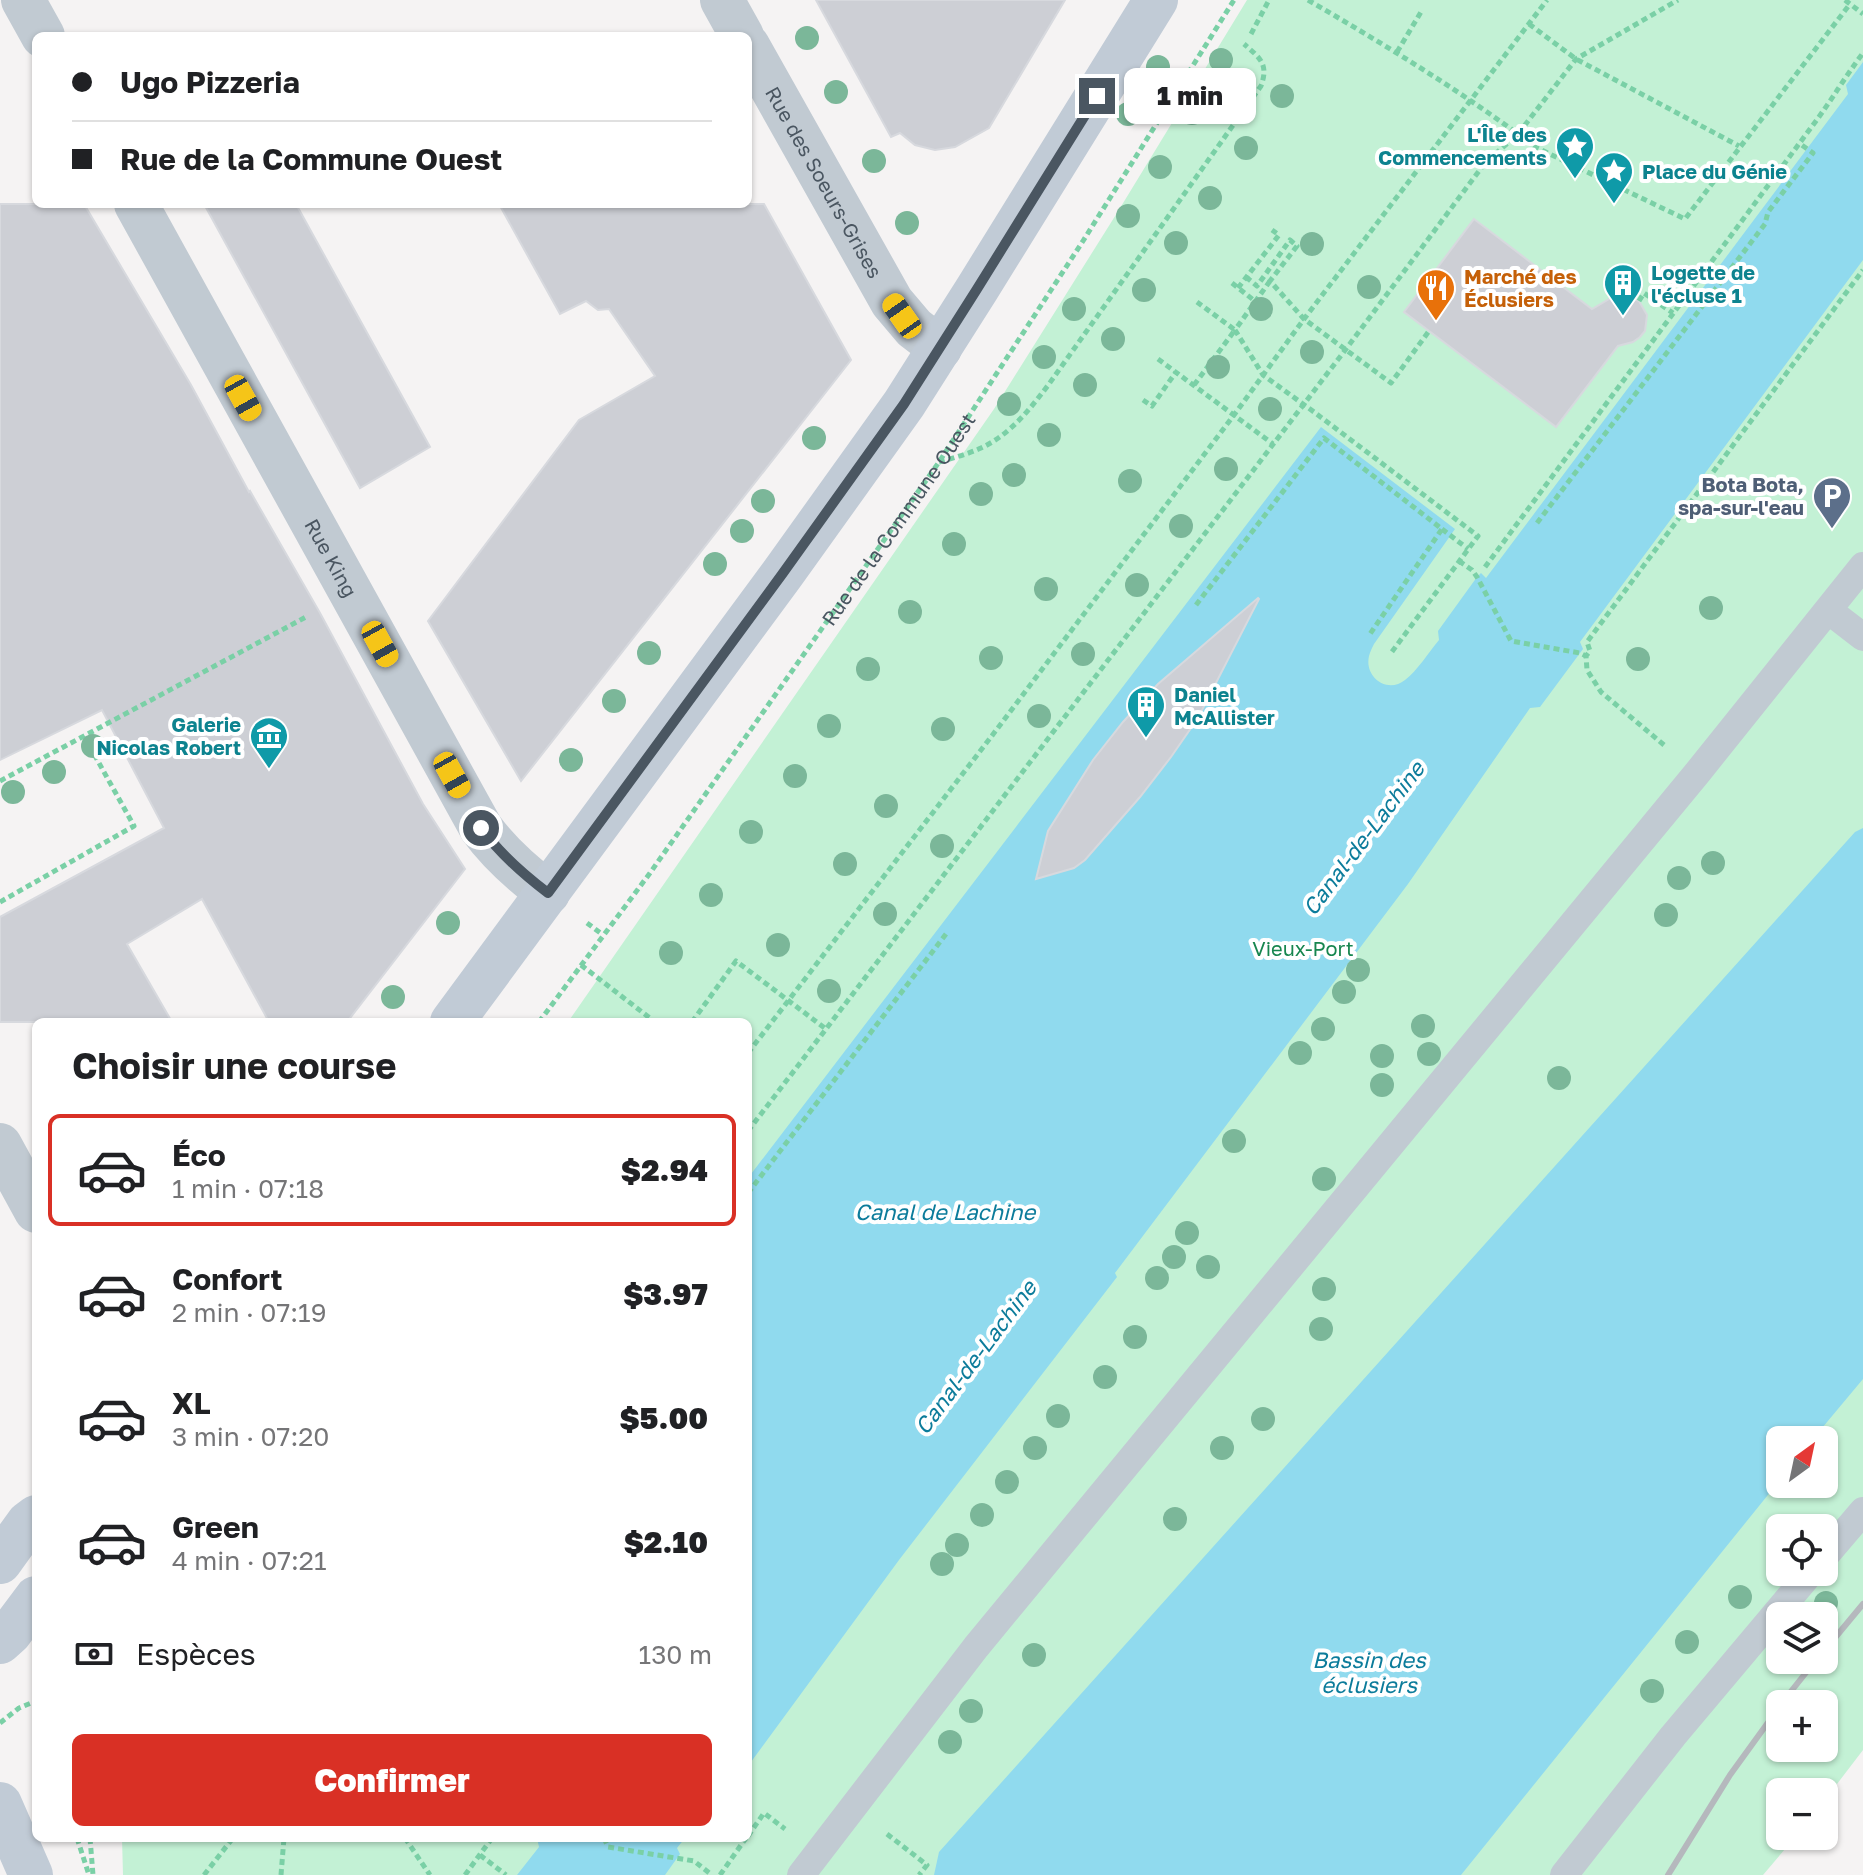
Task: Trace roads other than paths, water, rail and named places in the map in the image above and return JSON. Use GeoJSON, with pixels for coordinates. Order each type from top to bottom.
{"type":"FeatureCollection","features":[{"type":"Feature","properties":{"kind":"street"},"geometry":{"type":"LineString","coordinates":[[23,0],[41,32]]}},
{"type":"Feature","properties":{"kind":"street"},"geometry":{"type":"LineString","coordinates":[[722,0],[740,32]]}},
{"type":"Feature","properties":{"kind":"street"},"geometry":{"type":"LineString","coordinates":[[455,1018],[904,404],[1156,0]]}},
{"type":"Feature","properties":{"kind":"street","name":"Rue des Soeurs-Grises"},"geometry":{"type":"LineString","coordinates":[[752,53],[892,302],[914,328],[940,348]]}},
{"type":"Feature","properties":{"kind":"street","name":"Rue King"},"geometry":{"type":"LineString","coordinates":[[138,208],[481,828],[514,867],[548,893]]}},
{"type":"Feature","properties":{"kind":"street"},"geometry":{"type":"LineString","coordinates":[[0,1145],[32,1204]]}},
{"type":"Feature","properties":{"kind":"street"},"geometry":{"type":"LineString","coordinates":[[0,1562],[32,1520]]}},
{"type":"Feature","properties":{"kind":"street"},"geometry":{"type":"LineString","coordinates":[[0,1642],[32,1603]]}},
{"type":"Feature","properties":{"kind":"street"},"geometry":{"type":"LineString","coordinates":[[0,1804],[31,1875]]}},
{"type":"Feature","properties":{"kind":"lane"},"geometry":{"type":"LineString","coordinates":[[801,1875],[976,1647],[1688,784],[1863,566]]}},
{"type":"Feature","properties":{"kind":"lane"},"geometry":{"type":"LineString","coordinates":[[1828,610],[1863,637]]}},
{"type":"Feature","properties":{"kind":"lane"},"geometry":{"type":"LineString","coordinates":[[1838,1540],[1863,1511]]}},
{"type":"Feature","properties":{"kind":"lane"},"geometry":{"type":"LineString","coordinates":[[1564,1875],[1673,1736],[1799,1586]]}},
{"type":"Feature","properties":{"kind":"water","name":"Canal de Lachine"},"geometry":{"type":"Polygon","coordinates":[[[1863,62],[1863,260],[1580,642],[1583,649],[1540,707],[1530,708],[1408,884],[1115,1273],[1117,1277],[899,1560],[752,1761],[752,1173],[1321,427],[1455,529],[1370,653],[1368,664],[1374,677],[1385,684],[1398,684],[1414,672],[1439,640],[1438,631],[1477,577],[1481,573],[1486,578],[1848,94],[1846,85],[1863,62]]]}},
{"type":"Feature","properties":{"kind":"water","name":"Bassin des éclusiers"},"geometry":{"type":"Polygon","coordinates":[[[1863,828],[1863,1379],[1824,1426],[1766,1426],[1766,1497],[1461,1875],[934,1875],[939,1852],[1855,832],[1863,828]]]}},
{"type":"Feature","properties":{"kind":"water"},"geometry":{"type":"Polygon","coordinates":[[[538,1842],[682,1842],[677,1848],[680,1854],[665,1875],[517,1875],[539,1847],[538,1842]]]}},
{"type":"Feature","properties":{"kind":"railway"},"geometry":{"type":"LineString","coordinates":[[1838,1634],[1863,1604]]}},
{"type":"Feature","properties":{"kind":"railway"},"geometry":{"type":"LineString","coordinates":[[1792,1690],[1805,1674]]}},
{"type":"Feature","properties":{"kind":"railway"},"geometry":{"type":"LineString","coordinates":[[1668,1875],[1730,1775],[1766,1725]]}},
{"type":"Feature","properties":{"kind":"place","name":"L'Île des Commencements"},"geometry":{"type":"Point","coordinates":[1575,180]}},
{"type":"Feature","properties":{"kind":"place","name":"Place du Génie"},"geometry":{"type":"Point","coordinates":[1614,205]}},
{"type":"Feature","properties":{"kind":"place","name":"Logette de l'écluse 1"},"geometry":{"type":"Point","coordinates":[1623,317]}},
{"type":"Feature","properties":{"kind":"place","name":"Marché des Éclusiers"},"geometry":{"type":"Point","coordinates":[1436,322]}},
{"type":"Feature","properties":{"kind":"place","name":"Bota Bota, spa-sur-l'eau"},"geometry":{"type":"Point","coordinates":[1832,530]}},
{"type":"Feature","properties":{"kind":"place","name":"Daniel McAllister"},"geometry":{"type":"Point","coordinates":[1146,739]}},
{"type":"Feature","properties":{"kind":"place","name":"Galerie Nicolas Robert"},"geometry":{"type":"Point","coordinates":[269,770]}},
{"type":"Feature","properties":{"kind":"water label","name":"Canal-de-Lachine"},"geometry":{"type":"Point","coordinates":[1363,838]}},
{"type":"Feature","properties":{"kind":"water label","name":"Canal-de-Lachine"},"geometry":{"type":"Point","coordinates":[975,1357]}},
{"type":"Feature","properties":{"kind":"park label","name":"Vieux-Port"},"geometry":{"type":"Point","coordinates":[1303,948]}}]}
